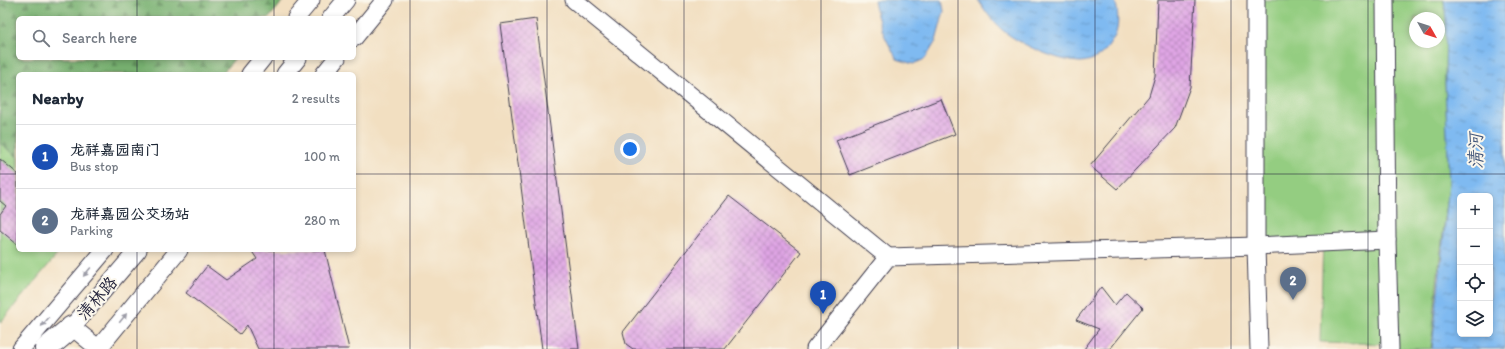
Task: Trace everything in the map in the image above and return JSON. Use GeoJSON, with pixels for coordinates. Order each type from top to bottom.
{"type":"FeatureCollection","features":[{"type":"Feature","properties":{"kind":"main road"},"geometry":{"type":"LineString","coordinates":[[46,349],[72,327]]}},
{"type":"Feature","properties":{"kind":"main road"},"geometry":{"type":"LineString","coordinates":[[61,349],[72,327]]}},
{"type":"Feature","properties":{"kind":"street"},"geometry":{"type":"LineString","coordinates":[[298,16],[311,0]]}},
{"type":"Feature","properties":{"kind":"street"},"geometry":{"type":"LineString","coordinates":[[333,16],[346,0]]}},
{"type":"Feature","properties":{"kind":"street"},"geometry":{"type":"LineString","coordinates":[[356,36],[385,0]]}},
{"type":"Feature","properties":{"kind":"street"},"geometry":{"type":"LineString","coordinates":[[574,0],[888,257],[1256,246],[1387,240]]}},
{"type":"Feature","properties":{"kind":"street"},"geometry":{"type":"LineString","coordinates":[[1256,0],[1256,246],[1259,349]]}},
{"type":"Feature","properties":{"kind":"street"},"geometry":{"type":"LineString","coordinates":[[1385,0],[1387,240],[1390,349]]}},
{"type":"Feature","properties":{"kind":"street"},"geometry":{"type":"LineString","coordinates":[[252,72],[261,60]]}},
{"type":"Feature","properties":{"kind":"street"},"geometry":{"type":"LineString","coordinates":[[287,72],[296,60]]}},
{"type":"Feature","properties":{"kind":"street"},"geometry":{"type":"LineString","coordinates":[[326,72],[335,60]]}},
{"type":"Feature","properties":{"kind":"street"},"geometry":{"type":"LineString","coordinates":[[21,349],[103,252]]}},
{"type":"Feature","properties":{"kind":"street","name":"清林路"},"geometry":{"type":"LineString","coordinates":[[72,327],[136,252]]}},
{"type":"Feature","properties":{"kind":"street"},"geometry":{"type":"LineString","coordinates":[[72,327],[99,349],[177,252]]}},
{"type":"Feature","properties":{"kind":"street"},"geometry":{"type":"LineString","coordinates":[[815,349],[888,257]]}},
{"type":"Feature","properties":{"kind":"green space"},"geometry":{"type":"Polygon","coordinates":[[[0,0],[16,16],[16,60],[18,60],[18,72],[16,72],[16,252],[59,252],[0,323],[0,0]]]}},
{"type":"Feature","properties":{"kind":"green space"},"geometry":{"type":"Polygon","coordinates":[[[0,0],[284,0],[271,16],[16,16],[16,60],[233,60],[224,72],[16,72],[16,155],[0,143],[0,0]]]}},
{"type":"Feature","properties":{"kind":"green space"},"geometry":{"type":"Polygon","coordinates":[[[1256,0],[1444,0],[1446,20],[1445,80],[1449,184],[1431,349],[1390,349],[1389,344],[1320,342],[1323,240],[1256,246],[1256,0]]]}},
{"type":"Feature","properties":{"kind":"water"},"geometry":{"type":"Polygon","coordinates":[[[874,0],[942,0],[944,11],[936,41],[925,59],[913,64],[897,59],[882,31],[874,0]]]}},
{"type":"Feature","properties":{"kind":"water"},"geometry":{"type":"Polygon","coordinates":[[[978,0],[1115,0],[1118,25],[1115,36],[1108,48],[1102,54],[1086,61],[1072,61],[1038,51],[1016,40],[994,22],[978,0]]]}},
{"type":"Feature","properties":{"kind":"water","name":"清河"},"geometry":{"type":"Polygon","coordinates":[[[1444,0],[1505,0],[1505,349],[1432,349],[1449,184],[1445,83],[1446,20],[1444,0]]]}},
{"type":"Feature","properties":{"kind":"building"},"geometry":{"type":"Polygon","coordinates":[[[1158,0],[1195,0],[1190,87],[1175,128],[1117,189],[1090,166],[1149,96],[1155,76],[1158,0]]]}},
{"type":"Feature","properties":{"kind":"building"},"geometry":{"type":"Polygon","coordinates":[[[536,19],[579,349],[542,349],[500,24],[536,19]]]}},
{"type":"Feature","properties":{"kind":"building"},"geometry":{"type":"Polygon","coordinates":[[[941,99],[955,134],[850,175],[836,140],[941,99]]]}},
{"type":"Feature","properties":{"kind":"building"},"geometry":{"type":"Polygon","coordinates":[[[0,159],[16,172],[16,243],[0,230],[0,214],[6,206],[0,201],[0,159]]]}},
{"type":"Feature","properties":{"kind":"building"},"geometry":{"type":"Polygon","coordinates":[[[729,196],[801,252],[725,349],[633,349],[626,344],[623,332],[729,196]]]}},
{"type":"Feature","properties":{"kind":"building"},"geometry":{"type":"Polygon","coordinates":[[[252,252],[325,252],[349,349],[258,349],[247,325],[240,334],[186,293],[207,266],[226,280],[257,259],[252,252]]]}},
{"type":"Feature","properties":{"kind":"building"},"geometry":{"type":"Polygon","coordinates":[[[1101,287],[1115,305],[1126,292],[1143,308],[1110,349],[1084,349],[1099,329],[1076,320],[1101,287]]]}},
{"type":"Feature","properties":{"kind":"place","name":"龙祥嘉园公交场站"},"geometry":{"type":"Point","coordinates":[1293,300]}},
{"type":"Feature","properties":{"kind":"place","name":"龙祥嘉园南门"},"geometry":{"type":"Point","coordinates":[823,314]}}]}
